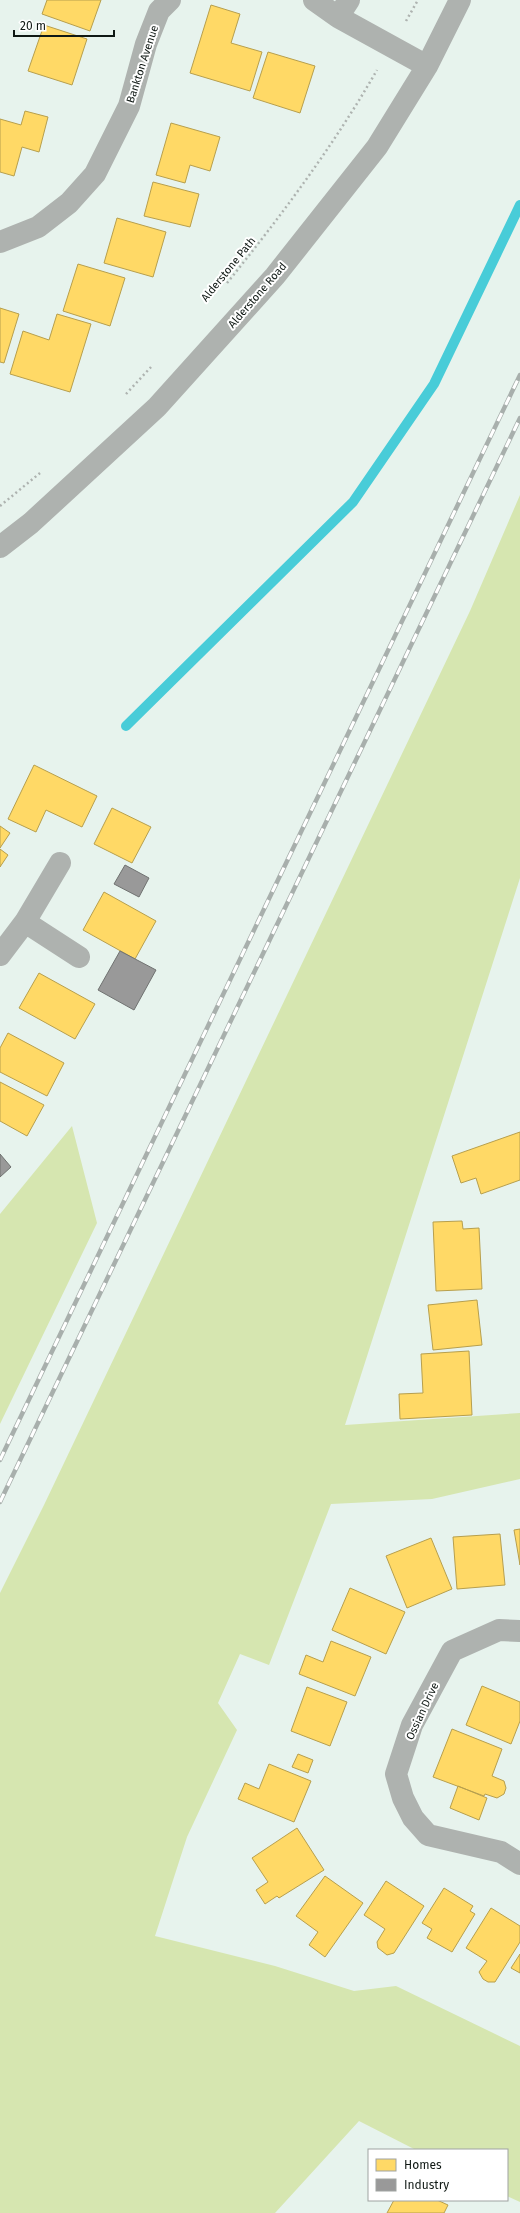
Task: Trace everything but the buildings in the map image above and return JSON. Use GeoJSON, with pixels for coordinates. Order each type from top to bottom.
{"type":"FeatureCollection","features":[{"type":"Feature","properties":{"kind":"street","name":"Bankton Avenue"},"geometry":{"type":"LineString","coordinates":[[0,242],[38,227],[69,203],[95,174],[128,106],[146,44],[159,11],[170,0]]}},
{"type":"Feature","properties":{"kind":"street"},"geometry":{"type":"LineString","coordinates":[[314,0],[344,8],[390,47],[427,66]]}},
{"type":"Feature","properties":{"kind":"street","name":"Alderstone Road"},"geometry":{"type":"LineString","coordinates":[[0,547],[31,523],[158,407],[275,276],[377,147],[427,66],[460,0]]}},
{"type":"Feature","properties":{"kind":"street"},"geometry":{"type":"LineString","coordinates":[[0,955],[25,922],[60,864]]}},
{"type":"Feature","properties":{"kind":"street"},"geometry":{"type":"LineString","coordinates":[[25,922],[80,957]]}},
{"type":"Feature","properties":{"kind":"street","name":"Ossian Drive"},"geometry":{"type":"LineString","coordinates":[[520,1632],[499,1630],[452,1651],[412,1724],[396,1774],[403,1798],[413,1818],[428,1835],[501,1852],[520,1864]]}},
{"type":"Feature","properties":{"kind":"path","name":"Alderstone Path"},"geometry":{"type":"LineString","coordinates":[[222,289],[262,239],[351,114],[418,0]]}},
{"type":"Feature","properties":{"kind":"path"},"geometry":{"type":"LineString","coordinates":[[122,398],[154,364]]}},
{"type":"Feature","properties":{"kind":"path"},"geometry":{"type":"LineString","coordinates":[[0,506],[41,472]]}},
{"type":"Feature","properties":{"kind":"green space"},"geometry":{"type":"Polygon","coordinates":[[[520,495],[520,878],[345,1425],[520,1413],[520,1479],[432,1499],[331,1504],[269,1665],[240,1654],[218,1703],[237,1730],[187,1837],[155,1936],[275,1966],[354,1991],[396,1986],[520,2046],[520,2202],[508,2196],[508,2149],[414,2149],[359,2121],[275,2213],[0,2213],[0,1593],[44,1505],[470,611],[520,495]]]}},
{"type":"Feature","properties":{"kind":"green space"},"geometry":{"type":"Polygon","coordinates":[[[72,1126],[97,1223],[0,1424],[0,1214],[72,1126]]]}},
{"type":"Feature","properties":{"kind":"waterway"},"geometry":{"type":"LineString","coordinates":[[126,726],[353,502],[434,384],[520,205]]}},
{"type":"Feature","properties":{"kind":"railway"},"geometry":{"type":"LineString","coordinates":[[0,1460],[520,375]]}},
{"type":"Feature","properties":{"kind":"railway"},"geometry":{"type":"LineString","coordinates":[[0,1502],[520,418]]}}]}
